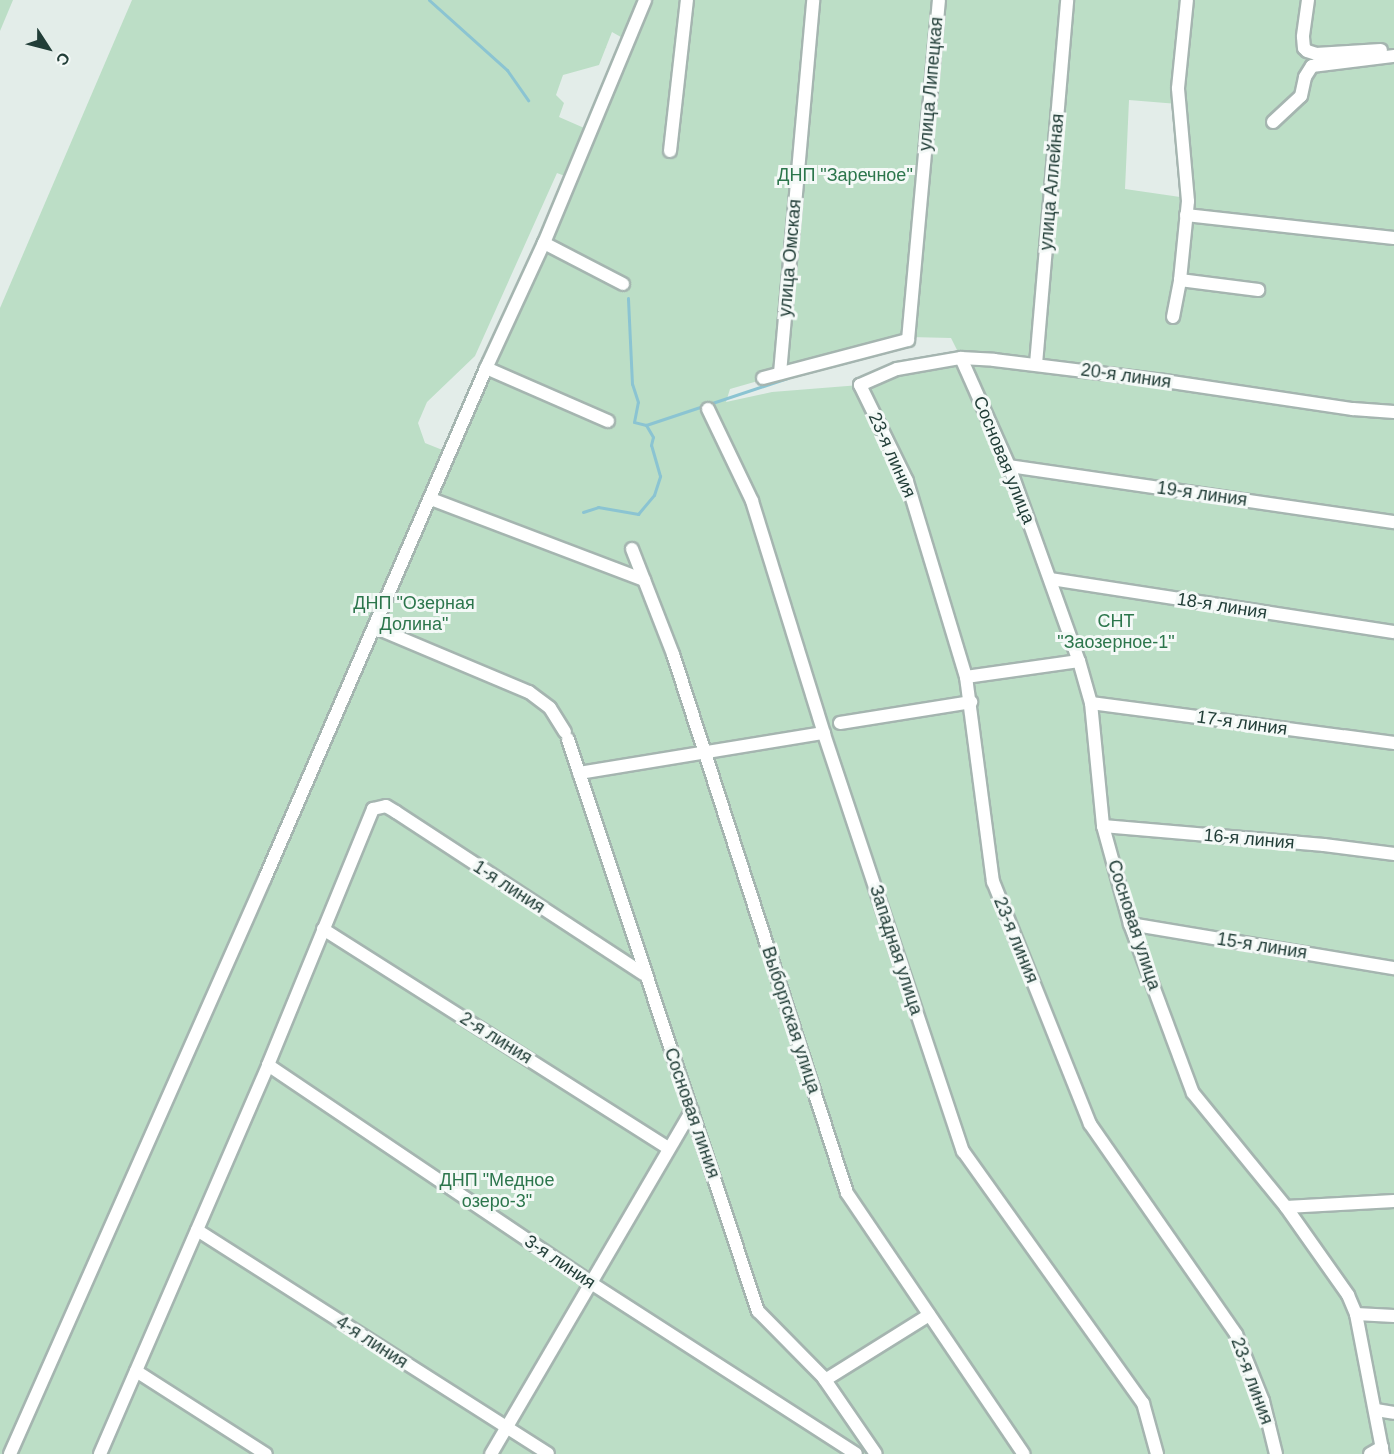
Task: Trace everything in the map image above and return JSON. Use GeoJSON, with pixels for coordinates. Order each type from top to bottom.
{"type":"FeatureCollection","features":[{"type":"Feature","properties":{"kind":"street"},"geometry":{"type":"LineString","coordinates":[[10,1454],[431,499],[486,368],[544,243],[645,0]]}},
{"type":"Feature","properties":{"kind":"street"},"geometry":{"type":"LineString","coordinates":[[670,151],[687,0]]}},
{"type":"Feature","properties":{"kind":"street","name":"улица Омская"},"geometry":{"type":"LineString","coordinates":[[780,373],[813,0]]}},
{"type":"Feature","properties":{"kind":"street","name":"улица Липецкая"},"geometry":{"type":"LineString","coordinates":[[763,378],[908,340],[939,0]]}},
{"type":"Feature","properties":{"kind":"street","name":"улица Аллейная"},"geometry":{"type":"LineString","coordinates":[[1036,364],[1067,0]]}},
{"type":"Feature","properties":{"kind":"street"},"geometry":{"type":"LineString","coordinates":[[1173,317],[1180,280],[1188,201],[1178,88],[1187,0]]}},
{"type":"Feature","properties":{"kind":"street"},"geometry":{"type":"LineString","coordinates":[[1308,0],[1304,37],[1304,48],[1307,51],[1316,54],[1394,48]]}},
{"type":"Feature","properties":{"kind":"street"},"geometry":{"type":"LineString","coordinates":[[1273,122],[1301,96],[1305,76],[1312,66],[1394,56]]}},
{"type":"Feature","properties":{"kind":"street"},"geometry":{"type":"LineString","coordinates":[[1186,215],[1394,238]]}},
{"type":"Feature","properties":{"kind":"street"},"geometry":{"type":"LineString","coordinates":[[544,243],[623,284]]}},
{"type":"Feature","properties":{"kind":"street"},"geometry":{"type":"LineString","coordinates":[[1180,280],[1258,290]]}},
{"type":"Feature","properties":{"kind":"street","name":"20-я линия"},"geometry":{"type":"LineString","coordinates":[[860,385],[897,369],[961,358],[1036,364],[1353,409],[1394,412]]}},
{"type":"Feature","properties":{"kind":"street","name":"Сосновая улица"},"geometry":{"type":"LineString","coordinates":[[961,358],[1010,466],[1079,661],[1091,703],[1103,826],[1130,924],[1193,1092],[1286,1207],[1348,1295],[1356,1314],[1382,1450]]}},
{"type":"Feature","properties":{"kind":"street"},"geometry":{"type":"LineString","coordinates":[[486,368],[608,421]]}},
{"type":"Feature","properties":{"kind":"street","name":"23-я линия"},"geometry":{"type":"LineString","coordinates":[[860,385],[907,481],[966,677],[993,882],[1090,1124],[1236,1334],[1263,1401],[1276,1454]]}},
{"type":"Feature","properties":{"kind":"street","name":"Западная улица"},"geometry":{"type":"LineString","coordinates":[[708,409],[752,501],[824,733],[963,1151],[1143,1403],[1157,1454]]}},
{"type":"Feature","properties":{"kind":"street","name":"19-я линия"},"geometry":{"type":"LineString","coordinates":[[1010,466],[1394,522]]}},
{"type":"Feature","properties":{"kind":"street"},"geometry":{"type":"LineString","coordinates":[[431,499],[644,580]]}},
{"type":"Feature","properties":{"kind":"street","name":"Выборгская улица"},"geometry":{"type":"LineString","coordinates":[[632,549],[673,654],[847,1193],[1024,1454]]}},
{"type":"Feature","properties":{"kind":"street","name":"18-я линия"},"geometry":{"type":"LineString","coordinates":[[1051,579],[1394,632]]}},
{"type":"Feature","properties":{"kind":"street","name":"Сосновая линия"},"geometry":{"type":"LineString","coordinates":[[374,627],[529,692],[550,708],[566,736],[579,773],[758,1311],[825,1380],[876,1454]]}},
{"type":"Feature","properties":{"kind":"street"},"geometry":{"type":"LineString","coordinates":[[966,677],[1079,661]]}},
{"type":"Feature","properties":{"kind":"street"},"geometry":{"type":"LineString","coordinates":[[840,723],[971,702]]}},
{"type":"Feature","properties":{"kind":"street","name":"17-я линия"},"geometry":{"type":"LineString","coordinates":[[1091,703],[1394,743]]}},
{"type":"Feature","properties":{"kind":"street"},"geometry":{"type":"LineString","coordinates":[[579,773],[824,733]]}},
{"type":"Feature","properties":{"kind":"street","name":"1-я линия"},"geometry":{"type":"LineString","coordinates":[[323,929],[373,809],[386,806],[644,974]]}},
{"type":"Feature","properties":{"kind":"street","name":"16-я линия"},"geometry":{"type":"LineString","coordinates":[[1103,826],[1324,845],[1394,854]]}},
{"type":"Feature","properties":{"kind":"street","name":"15-я линия"},"geometry":{"type":"LineString","coordinates":[[1130,924],[1394,968]]}},
{"type":"Feature","properties":{"kind":"street"},"geometry":{"type":"LineString","coordinates":[[100,1454],[268,1065],[323,929]]}},
{"type":"Feature","properties":{"kind":"street","name":"2-я линия"},"geometry":{"type":"LineString","coordinates":[[323,929],[668,1148]]}},
{"type":"Feature","properties":{"kind":"street","name":"3-я линия"},"geometry":{"type":"LineString","coordinates":[[268,1065],[591,1283],[856,1454]]}},
{"type":"Feature","properties":{"kind":"street"},"geometry":{"type":"LineString","coordinates":[[491,1454],[692,1110]]}},
{"type":"Feature","properties":{"kind":"street"},"geometry":{"type":"LineString","coordinates":[[1286,1207],[1394,1201]]}},
{"type":"Feature","properties":{"kind":"street","name":"4-я линия"},"geometry":{"type":"LineString","coordinates":[[197,1230],[548,1454]]}},
{"type":"Feature","properties":{"kind":"street"},"geometry":{"type":"LineString","coordinates":[[1356,1314],[1394,1316]]}},
{"type":"Feature","properties":{"kind":"street"},"geometry":{"type":"LineString","coordinates":[[825,1380],[929,1315]]}},
{"type":"Feature","properties":{"kind":"street"},"geometry":{"type":"LineString","coordinates":[[136,1371],[266,1454]]}},
{"type":"Feature","properties":{"kind":"street"},"geometry":{"type":"LineString","coordinates":[[1376,1410],[1394,1413]]}},
{"type":"Feature","properties":{"kind":"street"},"geometry":{"type":"LineString","coordinates":[[1370,1454],[1382,1450]]}},
{"type":"Feature","properties":{"kind":"green space"},"geometry":{"type":"Polygon","coordinates":[[[0,0],[13,0],[0,31],[0,0]]]}},
{"type":"Feature","properties":{"kind":"green space"},"geometry":{"type":"Polygon","coordinates":[[[132,0],[1394,0],[1394,1454],[0,1454],[0,308],[132,0]],[[612,32],[599,65],[563,75],[556,95],[564,103],[559,117],[591,131],[628,41],[612,32]],[[1129,100],[1125,189],[1187,198],[1178,104],[1129,100]],[[557,173],[475,356],[427,402],[418,423],[425,443],[450,453],[570,178],[557,173]],[[910,337],[730,389],[726,402],[772,392],[860,385],[961,358],[951,338],[910,337]]]}},
{"type":"Feature","properties":{"kind":"waterway"},"geometry":{"type":"LineString","coordinates":[[429,0],[507,70],[528,100]]}},
{"type":"Feature","properties":{"kind":"waterway"},"geometry":{"type":"LineString","coordinates":[[583,512],[598,507],[638,514],[654,495],[660,476],[651,445],[653,437],[646,425],[634,422],[638,402],[632,384],[628,298]]}},
{"type":"Feature","properties":{"kind":"waterway"},"geometry":{"type":"LineString","coordinates":[[646,425],[787,378]]}},
{"type":"Feature","properties":{"kind":"park label","name":"ДНП \"Заречное\""},"geometry":{"type":"Point","coordinates":[845,175]}},
{"type":"Feature","properties":{"kind":"park label","name":"ДНП \"Озерная Долина\""},"geometry":{"type":"Point","coordinates":[414,614]}},
{"type":"Feature","properties":{"kind":"park label","name":"СНТ \"Заозерное-1\""},"geometry":{"type":"Point","coordinates":[1116,632]}},
{"type":"Feature","properties":{"kind":"park label","name":"ДНП \"Медное озеро-3\""},"geometry":{"type":"Point","coordinates":[497,1191]}}]}
